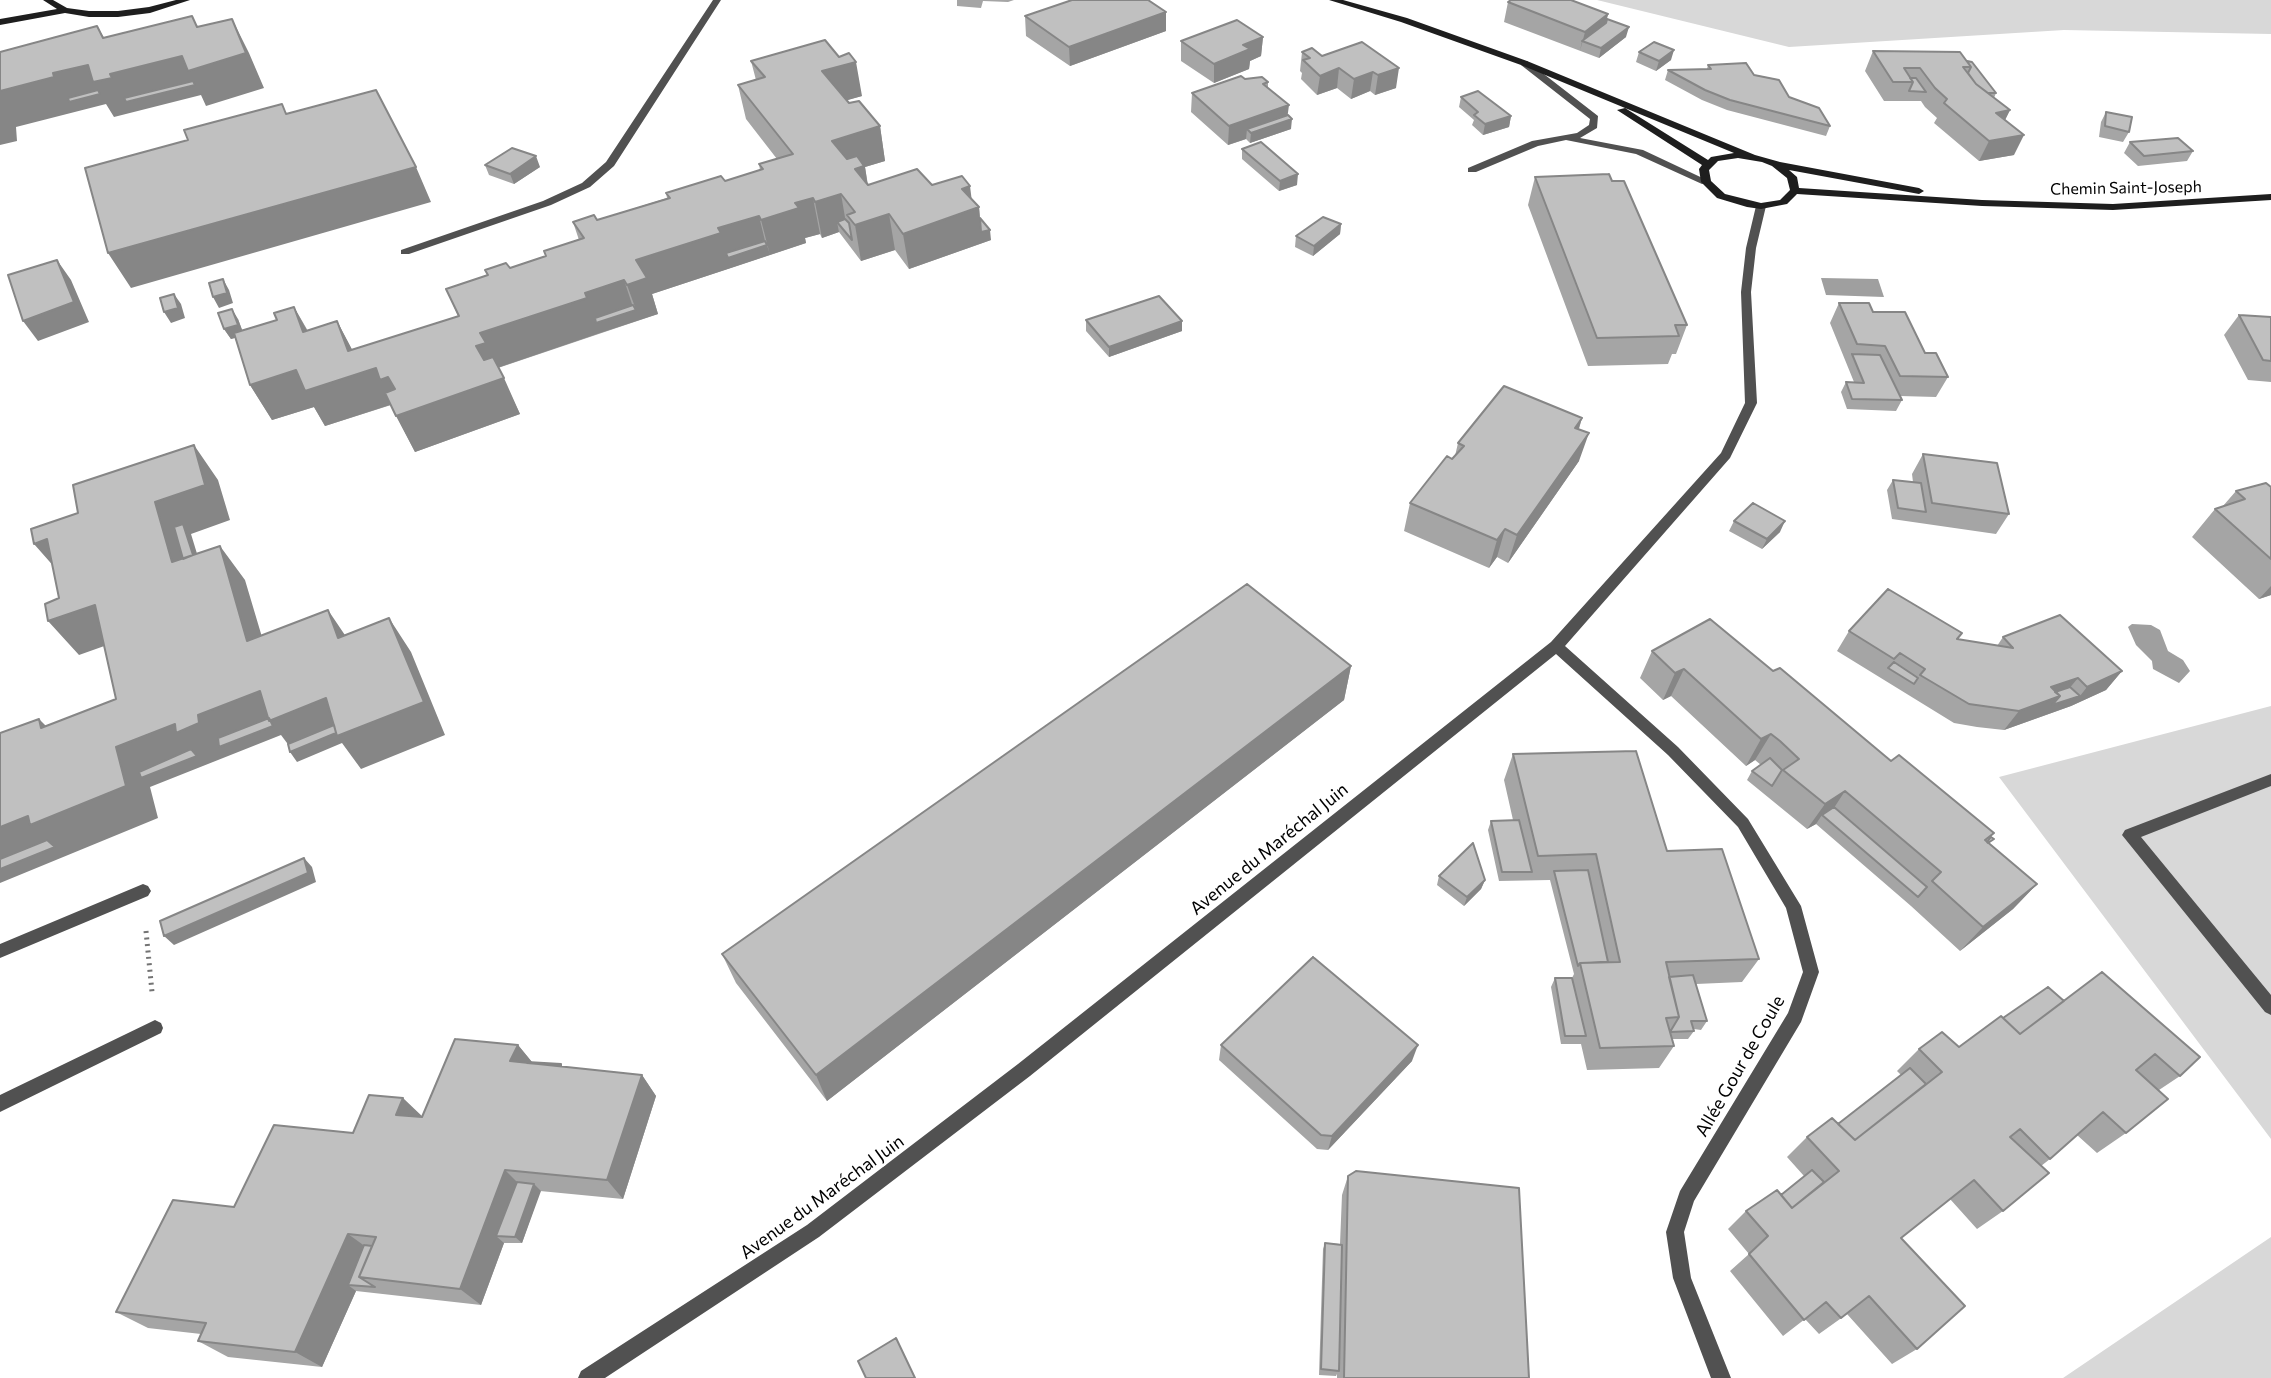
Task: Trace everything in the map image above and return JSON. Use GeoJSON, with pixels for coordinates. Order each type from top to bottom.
{"type":"FeatureCollection","features":[{"type":"Feature","properties":{"kind":"main road"},"geometry":{"type":"LineString","coordinates":[[47,0],[65,10],[89,14],[150,10],[186,0]]}},
{"type":"Feature","properties":{"kind":"main road"},"geometry":{"type":"LineString","coordinates":[[1333,0],[1404,20],[1524,63],[1751,156]]}},
{"type":"Feature","properties":{"kind":"main road"},"geometry":{"type":"LineString","coordinates":[[0,22],[65,10]]}},
{"type":"Feature","properties":{"kind":"main road"},"geometry":{"type":"LineString","coordinates":[[1594,93],[1707,164]]}},
{"type":"Feature","properties":{"kind":"main road"},"geometry":{"type":"LineString","coordinates":[[1751,156],[1726,156],[1707,164],[1704,169],[1706,182],[1721,196],[1747,204],[1761,206],[1783,202],[1795,191],[1792,177],[1776,164]]}},
{"type":"Feature","properties":{"kind":"main road","name":"Chemin Saint-Joseph"},"geometry":{"type":"LineString","coordinates":[[1751,156],[1776,164],[1982,203]]}},
{"type":"Feature","properties":{"kind":"main road","name":"Chemin Saint-Joseph"},"geometry":{"type":"LineString","coordinates":[[1795,191],[1982,203],[2113,207],[2271,197]]}},
{"type":"Feature","properties":{"kind":"street"},"geometry":{"type":"LineString","coordinates":[[405,252],[547,203],[586,185],[610,164],[717,0]]}},
{"type":"Feature","properties":{"kind":"street"},"geometry":{"type":"LineString","coordinates":[[1472,170],[1535,143],[1580,135],[1594,126],[1595,118],[1524,63]]}},
{"type":"Feature","properties":{"kind":"street"},"geometry":{"type":"LineString","coordinates":[[1554,139],[1590,141],[1639,152],[1706,182]]}},
{"type":"Feature","properties":{"kind":"street","name":"Avenue du Maréchal Juin"},"geometry":{"type":"LineString","coordinates":[[588,1378],[813,1231],[1024,1070],[1556,646],[1726,455],[1751,403],[1746,292],[1751,248],[1761,206]]}},
{"type":"Feature","properties":{"kind":"street","name":"Allée Gour de Coule"},"geometry":{"type":"LineString","coordinates":[[1556,646],[1673,751],[1743,823],[1793,906],[1811,972],[1795,1017],[1686,1197],[1675,1232],[1682,1278],[1721,1378]]}},
{"type":"Feature","properties":{"kind":"street"},"geometry":{"type":"LineString","coordinates":[[2271,780],[2130,835],[2271,1007]]}},
{"type":"Feature","properties":{"kind":"street"},"geometry":{"type":"LineString","coordinates":[[0,951],[143,891]]}},
{"type":"Feature","properties":{"kind":"street"},"geometry":{"type":"LineString","coordinates":[[0,1104],[155,1028]]}},
{"type":"Feature","properties":{"kind":"path"},"geometry":{"type":"LineString","coordinates":[[143,891],[155,1028]]}},
{"type":"Feature","properties":{"kind":"shaded area"},"geometry":{"type":"Polygon","coordinates":[[[1597,0],[2271,0],[2271,34],[2064,30],[1789,47],[1597,0]]]}},
{"type":"Feature","properties":{"kind":"shaded area"},"geometry":{"type":"Polygon","coordinates":[[[1821,278],[1878,279],[1884,297],[1826,295],[1821,278]]]}},
{"type":"Feature","properties":{"kind":"shaded area"},"geometry":{"type":"Polygon","coordinates":[[[2132,624],[2151,625],[2160,630],[2168,651],[2183,660],[2190,671],[2179,683],[2153,669],[2152,661],[2136,645],[2128,627],[2132,624]]]}},
{"type":"Feature","properties":{"kind":"shaded area"},"geometry":{"type":"Polygon","coordinates":[[[2271,706],[2271,1139],[1999,777],[2271,706]]]}},
{"type":"Feature","properties":{"kind":"shaded area"},"geometry":{"type":"Polygon","coordinates":[[[2271,1237],[2271,1378],[2063,1378],[2271,1237]]]}},
{"type":"Feature","properties":{"kind":"building"},"geometry":{"type":"Polygon","coordinates":[[[1072,0],[1148,0],[1166,12],[1069,47],[1025,16],[1072,0]]]}},
{"type":"Feature","properties":{"kind":"building"},"geometry":{"type":"Polygon","coordinates":[[[1571,0],[1608,14],[1585,32],[1508,2],[1571,0]]]}},
{"type":"Feature","properties":{"kind":"building"},"geometry":{"type":"Polygon","coordinates":[[[192,16],[197,27],[232,19],[246,53],[188,71],[182,56],[110,74],[112,78],[93,82],[88,65],[53,73],[54,77],[0,91],[0,52],[97,26],[103,38],[192,16]]]}},
{"type":"Feature","properties":{"kind":"building"},"geometry":{"type":"Polygon","coordinates":[[[1607,19],[1629,27],[1601,48],[1582,41],[1606,23],[1607,19]]]}},
{"type":"Feature","properties":{"kind":"building"},"geometry":{"type":"Polygon","coordinates":[[[1237,20],[1263,37],[1243,45],[1250,49],[1214,64],[1181,41],[1237,20]]]}},
{"type":"Feature","properties":{"kind":"building"},"geometry":{"type":"Polygon","coordinates":[[[825,40],[839,57],[849,53],[856,62],[822,71],[849,103],[859,101],[880,126],[832,141],[847,159],[857,156],[864,166],[855,169],[868,185],[917,169],[932,185],[962,176],[970,186],[962,189],[979,207],[903,234],[889,214],[855,225],[847,215],[855,212],[841,194],[815,202],[813,198],[795,203],[799,208],[761,220],[759,216],[718,228],[721,233],[636,260],[647,278],[627,285],[624,280],[585,293],[587,298],[480,333],[486,343],[476,346],[484,360],[493,357],[504,378],[396,416],[385,393],[395,389],[388,377],[380,380],[376,368],[305,391],[296,370],[250,385],[234,333],[277,320],[274,313],[294,307],[303,332],[337,321],[348,351],[459,316],[446,289],[488,275],[485,270],[506,263],[510,268],[546,256],[544,251],[584,238],[573,222],[594,215],[597,220],[670,198],[666,193],[721,176],[725,181],[763,169],[759,164],[793,154],[738,85],[765,77],[751,61],[825,40]]]}},
{"type":"Feature","properties":{"kind":"building"},"geometry":{"type":"Polygon","coordinates":[[[1362,42],[1399,68],[1378,75],[1373,72],[1354,79],[1339,68],[1320,76],[1303,60],[1310,58],[1302,52],[1312,48],[1322,56],[1362,42]]]}},
{"type":"Feature","properties":{"kind":"building"},"geometry":{"type":"Polygon","coordinates":[[[1654,42],[1674,50],[1659,61],[1639,52],[1654,42]]]}},
{"type":"Feature","properties":{"kind":"building"},"geometry":{"type":"Polygon","coordinates":[[[1873,51],[1960,52],[1971,67],[1963,67],[1976,84],[2010,110],[1996,113],[2024,135],[1989,141],[1944,103],[1947,99],[1920,68],[1904,68],[1913,82],[1893,82],[1873,51]]]}},
{"type":"Feature","properties":{"kind":"building"},"geometry":{"type":"Polygon","coordinates":[[[1967,61],[1972,62],[1996,93],[1988,93],[1976,84],[1968,73],[1971,67],[1967,61]]]}},
{"type":"Feature","properties":{"kind":"building"},"geometry":{"type":"Polygon","coordinates":[[[1746,63],[1754,75],[1779,80],[1789,97],[1819,108],[1830,126],[1730,100],[1668,70],[1711,69],[1708,65],[1746,63]]]}},
{"type":"Feature","properties":{"kind":"building"},"geometry":{"type":"Polygon","coordinates":[[[1241,76],[1245,79],[1262,77],[1268,82],[1263,84],[1289,105],[1229,126],[1192,93],[1241,76]]]}},
{"type":"Feature","properties":{"kind":"building"},"geometry":{"type":"Polygon","coordinates":[[[1910,78],[1916,78],[1926,92],[1909,91],[1913,82],[1910,78]]]}},
{"type":"Feature","properties":{"kind":"building"},"geometry":{"type":"Polygon","coordinates":[[[193,81],[195,85],[126,102],[124,98],[193,81]]]}},
{"type":"Feature","properties":{"kind":"building"},"geometry":{"type":"Polygon","coordinates":[[[98,90],[100,94],[69,102],[68,98],[98,90]]]}},
{"type":"Feature","properties":{"kind":"building"},"geometry":{"type":"Polygon","coordinates":[[[376,90],[416,167],[108,253],[85,168],[188,140],[184,130],[282,104],[286,114],[376,90]]]}},
{"type":"Feature","properties":{"kind":"building"},"geometry":{"type":"Polygon","coordinates":[[[1478,91],[1511,116],[1485,124],[1474,115],[1478,112],[1461,97],[1478,91]]]}},
{"type":"Feature","properties":{"kind":"building"},"geometry":{"type":"Polygon","coordinates":[[[2106,112],[2132,117],[2129,132],[2105,126],[2106,112]]]}},
{"type":"Feature","properties":{"kind":"building"},"geometry":{"type":"Polygon","coordinates":[[[1288,115],[1292,119],[1251,133],[1247,129],[1288,115]]]}},
{"type":"Feature","properties":{"kind":"building"},"geometry":{"type":"Polygon","coordinates":[[[2178,138],[2193,151],[2144,156],[2130,142],[2178,138]]]}},
{"type":"Feature","properties":{"kind":"building"},"geometry":{"type":"Polygon","coordinates":[[[1261,142],[1298,174],[1280,181],[1242,149],[1261,142]]]}},
{"type":"Feature","properties":{"kind":"building"},"geometry":{"type":"Polygon","coordinates":[[[512,148],[536,156],[510,174],[485,165],[512,148]]]}},
{"type":"Feature","properties":{"kind":"building"},"geometry":{"type":"Polygon","coordinates":[[[1609,174],[1612,181],[1624,181],[1687,325],[1675,325],[1679,336],[1597,338],[1535,177],[1609,174]]]}},
{"type":"Feature","properties":{"kind":"building"},"geometry":{"type":"Polygon","coordinates":[[[1323,217],[1341,224],[1314,246],[1296,236],[1323,217]]]}},
{"type":"Feature","properties":{"kind":"building"},"geometry":{"type":"Polygon","coordinates":[[[980,218],[990,230],[981,232],[980,218]]]}},
{"type":"Feature","properties":{"kind":"building"},"geometry":{"type":"Polygon","coordinates":[[[845,219],[849,223],[852,240],[837,222],[845,219]]]}},
{"type":"Feature","properties":{"kind":"building"},"geometry":{"type":"Polygon","coordinates":[[[765,241],[767,245],[728,258],[726,253],[765,241]]]}},
{"type":"Feature","properties":{"kind":"building"},"geometry":{"type":"Polygon","coordinates":[[[57,260],[74,302],[23,321],[8,275],[57,260]]]}},
{"type":"Feature","properties":{"kind":"building"},"geometry":{"type":"Polygon","coordinates":[[[223,279],[227,293],[213,297],[209,283],[223,279]]]}},
{"type":"Feature","properties":{"kind":"building"},"geometry":{"type":"Polygon","coordinates":[[[174,294],[178,308],[164,312],[160,298],[174,294]]]}},
{"type":"Feature","properties":{"kind":"building"},"geometry":{"type":"Polygon","coordinates":[[[1159,296],[1182,321],[1109,347],[1086,320],[1159,296]]]}},
{"type":"Feature","properties":{"kind":"building"},"geometry":{"type":"Polygon","coordinates":[[[1839,303],[1869,303],[1873,312],[1905,312],[1925,353],[1936,353],[1948,377],[1900,376],[1885,346],[1857,344],[1839,303]]]}},
{"type":"Feature","properties":{"kind":"building"},"geometry":{"type":"Polygon","coordinates":[[[633,305],[636,310],[596,323],[595,318],[633,305]]]}},
{"type":"Feature","properties":{"kind":"building"},"geometry":{"type":"Polygon","coordinates":[[[232,309],[238,325],[224,329],[218,313],[232,309]]]}},
{"type":"Feature","properties":{"kind":"building"},"geometry":{"type":"Polygon","coordinates":[[[2239,315],[2271,317],[2271,361],[2263,360],[2239,315]]]}},
{"type":"Feature","properties":{"kind":"building"},"geometry":{"type":"Polygon","coordinates":[[[1852,354],[1880,355],[1902,400],[1852,399],[1846,382],[1864,383],[1852,354]]]}},
{"type":"Feature","properties":{"kind":"building"},"geometry":{"type":"Polygon","coordinates":[[[1504,386],[1582,418],[1575,428],[1589,433],[1517,535],[1505,529],[1497,540],[1410,503],[1447,456],[1452,459],[1464,446],[1458,443],[1504,386]]]}},
{"type":"Feature","properties":{"kind":"building"},"geometry":{"type":"Polygon","coordinates":[[[194,445],[205,485],[155,502],[172,562],[220,546],[247,641],[328,610],[338,638],[389,618],[424,702],[337,736],[326,698],[269,721],[260,691],[198,715],[199,723],[176,733],[175,724],[116,747],[126,786],[30,825],[28,816],[0,827],[0,733],[39,719],[41,728],[116,699],[95,605],[48,621],[45,604],[59,598],[47,539],[34,544],[31,529],[78,513],[73,485],[194,445]]]}},
{"type":"Feature","properties":{"kind":"building"},"geometry":{"type":"Polygon","coordinates":[[[1923,454],[1997,463],[2009,514],[1932,503],[1923,454]]]}},
{"type":"Feature","properties":{"kind":"building"},"geometry":{"type":"Polygon","coordinates":[[[1893,480],[1921,483],[1926,512],[1898,508],[1893,480]]]}},
{"type":"Feature","properties":{"kind":"building"},"geometry":{"type":"Polygon","coordinates":[[[2266,483],[2271,487],[2271,559],[2215,509],[2245,499],[2236,491],[2266,483]]]}},
{"type":"Feature","properties":{"kind":"building"},"geometry":{"type":"Polygon","coordinates":[[[1753,503],[1785,521],[1767,539],[1734,521],[1753,503]]]}},
{"type":"Feature","properties":{"kind":"building"},"geometry":{"type":"Polygon","coordinates":[[[183,524],[193,555],[183,559],[174,527],[183,524]]]}},
{"type":"Feature","properties":{"kind":"building"},"geometry":{"type":"Polygon","coordinates":[[[1247,584],[1351,666],[816,1075],[722,954],[1247,584]]]}},
{"type":"Feature","properties":{"kind":"building"},"geometry":{"type":"Polygon","coordinates":[[[1888,589],[1962,633],[1957,639],[2013,648],[2003,637],[2060,615],[2122,671],[2087,687],[2078,678],[2051,687],[2060,696],[2019,711],[1969,704],[1920,675],[1925,669],[1900,653],[1894,659],[1849,631],[1888,589]]]}},
{"type":"Feature","properties":{"kind":"building"},"geometry":{"type":"Polygon","coordinates":[[[1710,619],[1773,671],[1780,668],[1891,761],[1899,755],[1994,833],[1985,840],[2037,884],[1983,927],[1932,881],[1941,872],[1845,791],[1825,804],[1783,770],[1799,759],[1780,741],[1771,734],[1761,739],[1684,669],[1675,673],[1652,651],[1710,619]]]}},
{"type":"Feature","properties":{"kind":"building"},"geometry":{"type":"Polygon","coordinates":[[[1894,662],[1918,678],[1914,684],[1888,668],[1894,662]]]}},
{"type":"Feature","properties":{"kind":"building"},"geometry":{"type":"Polygon","coordinates":[[[2070,687],[2080,696],[2052,705],[2060,696],[2055,692],[2070,687]]]}},
{"type":"Feature","properties":{"kind":"building"},"geometry":{"type":"Polygon","coordinates":[[[269,718],[273,726],[219,747],[218,738],[269,718]]]}},
{"type":"Feature","properties":{"kind":"building"},"geometry":{"type":"Polygon","coordinates":[[[334,725],[336,733],[290,752],[288,744],[334,725]]]}},
{"type":"Feature","properties":{"kind":"building"},"geometry":{"type":"Polygon","coordinates":[[[191,749],[197,756],[141,778],[139,772],[191,749]]]}},
{"type":"Feature","properties":{"kind":"building"},"geometry":{"type":"Polygon","coordinates":[[[1636,751],[1667,851],[1722,849],[1759,959],[1666,962],[1679,1017],[1666,1018],[1674,1046],[1600,1048],[1580,963],[1620,962],[1596,854],[1538,856],[1513,754],[1636,751]]]}},
{"type":"Feature","properties":{"kind":"building"},"geometry":{"type":"Polygon","coordinates":[[[1770,758],[1782,770],[1772,786],[1752,771],[1770,758]]]}},
{"type":"Feature","properties":{"kind":"building"},"geometry":{"type":"Polygon","coordinates":[[[1834,807],[1927,887],[1918,897],[1822,815],[1834,807]]]}},
{"type":"Feature","properties":{"kind":"building"},"geometry":{"type":"Polygon","coordinates":[[[1519,820],[1532,872],[1502,872],[1491,821],[1519,820]]]}},
{"type":"Feature","properties":{"kind":"building"},"geometry":{"type":"Polygon","coordinates":[[[47,840],[55,847],[0,869],[0,859],[47,840]]]}},
{"type":"Feature","properties":{"kind":"building"},"geometry":{"type":"Polygon","coordinates":[[[1473,843],[1485,880],[1467,897],[1439,876],[1473,843]]]}},
{"type":"Feature","properties":{"kind":"building"},"geometry":{"type":"Polygon","coordinates":[[[304,858],[308,873],[164,936],[160,921],[304,858]]]}},
{"type":"Feature","properties":{"kind":"building"},"geometry":{"type":"Polygon","coordinates":[[[1588,870],[1608,962],[1580,963],[1578,966],[1554,871],[1588,870]]]}},
{"type":"Feature","properties":{"kind":"building"},"geometry":{"type":"Polygon","coordinates":[[[1313,957],[1418,1045],[1332,1136],[1321,1135],[1221,1045],[1313,957]]]}},
{"type":"Feature","properties":{"kind":"building"},"geometry":{"type":"Polygon","coordinates":[[[2102,972],[2200,1057],[2180,1076],[2155,1054],[2136,1070],[2168,1099],[2126,1133],[2103,1112],[2050,1159],[2020,1129],[2010,1137],[2049,1173],[2003,1211],[1974,1180],[1901,1238],[1965,1306],[1917,1349],[1869,1296],[1841,1318],[1826,1302],[1804,1320],[1749,1254],[1768,1236],[1746,1211],[1777,1190],[1792,1208],[1839,1171],[1807,1137],[1832,1118],[1855,1140],[1942,1072],[1919,1049],[1942,1032],[1959,1047],[2001,1016],[2020,1034],[2102,972]]]}},
{"type":"Feature","properties":{"kind":"building"},"geometry":{"type":"Polygon","coordinates":[[[1693,975],[1707,1021],[1691,1021],[1694,1031],[1670,1032],[1679,1017],[1669,977],[1693,975]]]}},
{"type":"Feature","properties":{"kind":"building"},"geometry":{"type":"Polygon","coordinates":[[[1555,978],[1572,978],[1586,1036],[1565,1036],[1555,978]]]}},
{"type":"Feature","properties":{"kind":"building"},"geometry":{"type":"Polygon","coordinates":[[[2048,987],[2064,1001],[2020,1034],[2003,1018],[2048,987]]]}},
{"type":"Feature","properties":{"kind":"building"},"geometry":{"type":"Polygon","coordinates":[[[455,1039],[518,1045],[510,1061],[642,1075],[607,1180],[505,1170],[460,1289],[359,1277],[376,1237],[348,1234],[295,1352],[198,1341],[206,1323],[116,1312],[173,1200],[234,1207],[274,1125],[353,1133],[369,1095],[403,1098],[396,1115],[422,1117],[455,1039]]]}},
{"type":"Feature","properties":{"kind":"building"},"geometry":{"type":"Polygon","coordinates":[[[527,1063],[561,1064],[561,1066],[527,1063]]]}},
{"type":"Feature","properties":{"kind":"building"},"geometry":{"type":"Polygon","coordinates":[[[1910,1068],[1926,1084],[1855,1140],[1838,1124],[1910,1068]]]}},
{"type":"Feature","properties":{"kind":"building"},"geometry":{"type":"Polygon","coordinates":[[[1812,1170],[1824,1182],[1792,1208],[1781,1195],[1812,1170]]]}},
{"type":"Feature","properties":{"kind":"building"},"geometry":{"type":"Polygon","coordinates":[[[1356,1171],[1519,1188],[1529,1378],[1344,1378],[1348,1176],[1356,1171]]]}},
{"type":"Feature","properties":{"kind":"building"},"geometry":{"type":"Polygon","coordinates":[[[517,1182],[534,1184],[515,1237],[496,1236],[517,1182]]]}},
{"type":"Feature","properties":{"kind":"building"},"geometry":{"type":"Polygon","coordinates":[[[1325,1243],[1342,1245],[1339,1371],[1321,1369],[1325,1243]]]}},
{"type":"Feature","properties":{"kind":"building"},"geometry":{"type":"Polygon","coordinates":[[[364,1245],[372,1246],[359,1277],[375,1287],[348,1285],[364,1245]]]}},
{"type":"Feature","properties":{"kind":"building"},"geometry":{"type":"Polygon","coordinates":[[[896,1338],[915,1378],[866,1378],[858,1361],[896,1338]]]}}]}
